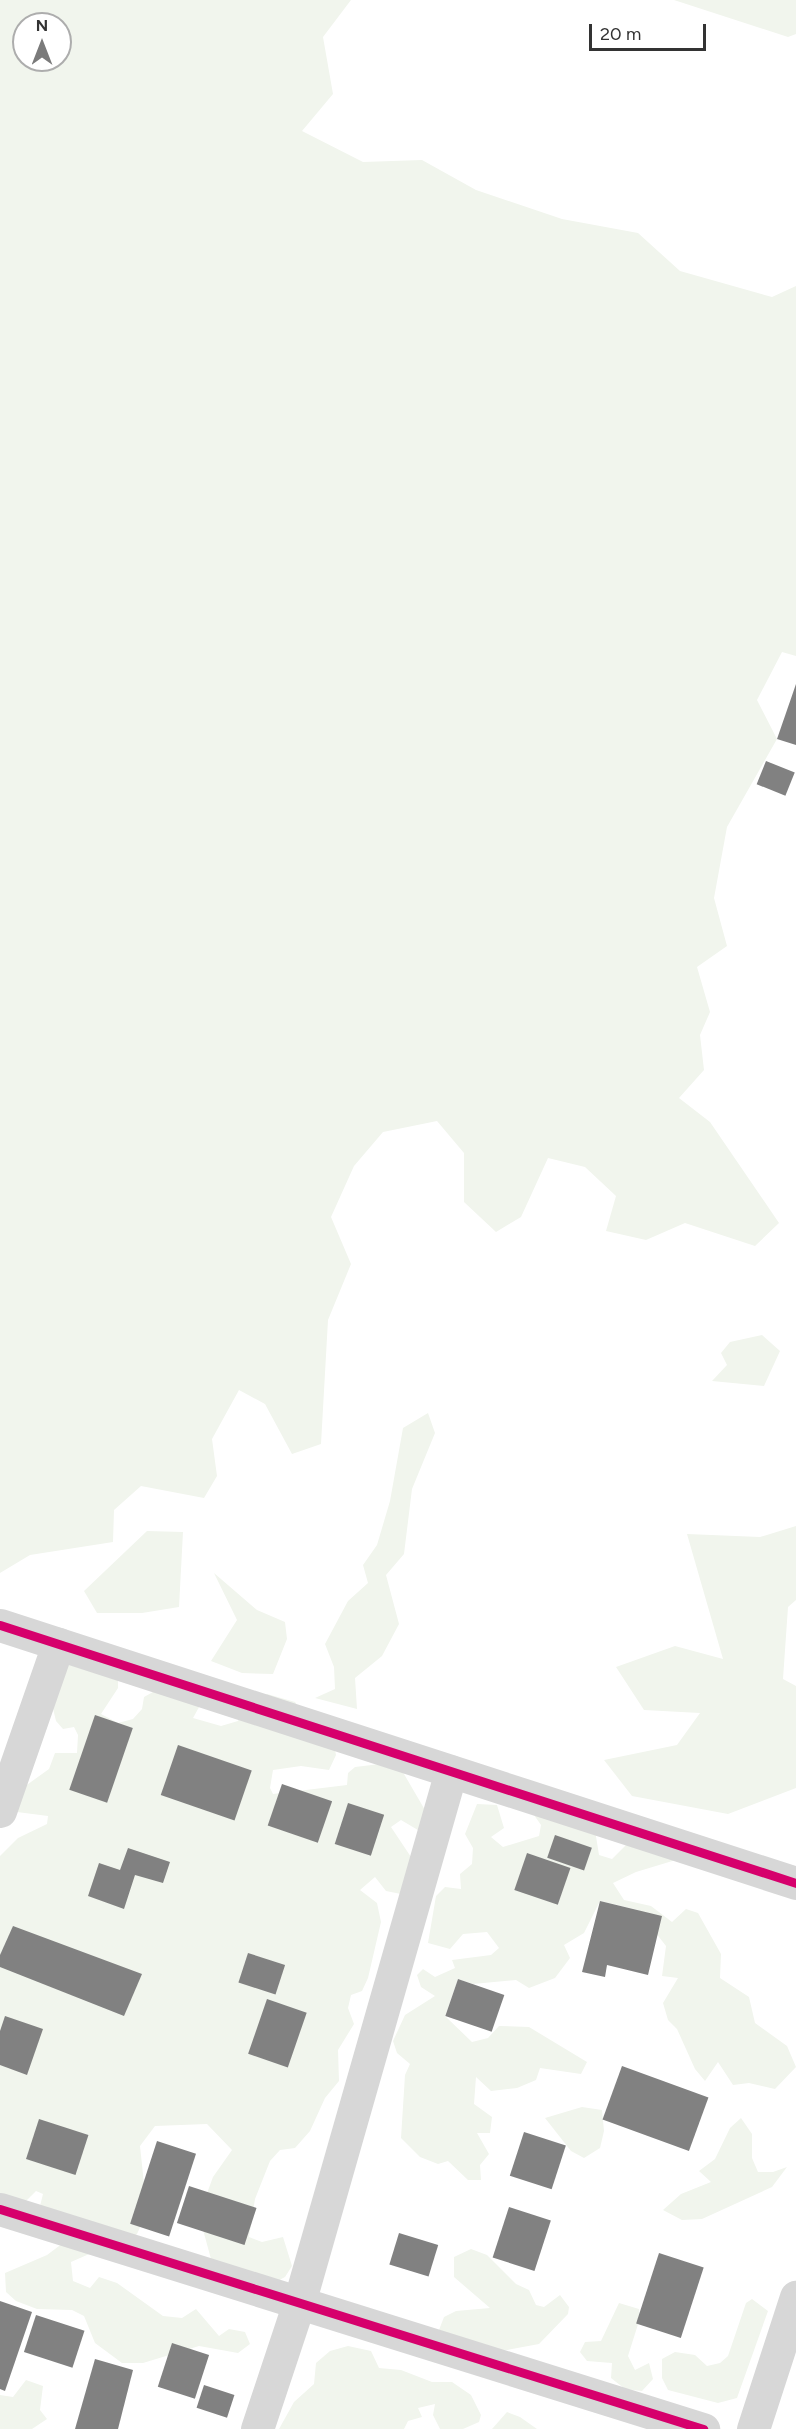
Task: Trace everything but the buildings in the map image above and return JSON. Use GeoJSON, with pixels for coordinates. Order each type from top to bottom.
{"type":"FeatureCollection","features":[{"type":"Feature","properties":{"kind":"street"},"geometry":{"type":"LineString","coordinates":[[0,1625],[796,1883]]}},
{"type":"Feature","properties":{"kind":"street"},"geometry":{"type":"LineString","coordinates":[[0,1811],[57,1644]]}},
{"type":"Feature","properties":{"kind":"street"},"geometry":{"type":"LineString","coordinates":[[257,2429],[299,2303],[451,1771]]}},
{"type":"Feature","properties":{"kind":"street"},"geometry":{"type":"LineString","coordinates":[[0,2209],[703,2429]]}},
{"type":"Feature","properties":{"kind":"street"},"geometry":{"type":"LineString","coordinates":[[753,2429],[796,2297]]}},
{"type":"Feature","properties":{"kind":"shaded area"},"geometry":{"type":"Polygon","coordinates":[[[0,0],[351,0],[323,37],[333,94],[302,131],[363,162],[422,160],[476,190],[562,219],[638,233],[680,271],[772,297],[796,286],[796,656],[782,652],[757,700],[777,739],[727,827],[714,898],[727,946],[697,967],[710,1012],[700,1035],[704,1070],[679,1098],[710,1122],[779,1223],[755,1246],[685,1223],[646,1240],[606,1231],[616,1196],[585,1167],[548,1158],[521,1217],[496,1232],[464,1202],[464,1153],[437,1121],[383,1132],[354,1166],[331,1217],[351,1264],[328,1320],[321,1444],[292,1454],[265,1404],[239,1390],[212,1439],[217,1476],[204,1498],[141,1486],[114,1510],[113,1542],[30,1555],[0,1573],[0,0]]]}},
{"type":"Feature","properties":{"kind":"shaded area"},"geometry":{"type":"Polygon","coordinates":[[[674,0],[796,0],[796,34],[788,37],[674,0]]]}},
{"type":"Feature","properties":{"kind":"shaded area"},"geometry":{"type":"Polygon","coordinates":[[[762,1335],[780,1351],[764,1386],[712,1381],[727,1365],[721,1353],[730,1342],[762,1335]]]}},
{"type":"Feature","properties":{"kind":"shaded area"},"geometry":{"type":"Polygon","coordinates":[[[428,1413],[435,1433],[412,1489],[404,1554],[386,1575],[399,1624],[382,1656],[355,1678],[357,1709],[315,1698],[335,1689],[334,1667],[325,1644],[348,1601],[368,1583],[363,1565],[377,1545],[390,1501],[403,1428],[428,1413]]]}},
{"type":"Feature","properties":{"kind":"shaded area"},"geometry":{"type":"Polygon","coordinates":[[[796,1526],[796,1600],[788,1607],[783,1679],[796,1686],[796,1788],[728,1814],[632,1796],[604,1760],[677,1745],[700,1713],[644,1710],[616,1667],[675,1646],[723,1659],[687,1534],[760,1537],[796,1526]]]}},
{"type":"Feature","properties":{"kind":"shaded area"},"geometry":{"type":"Polygon","coordinates":[[[147,1531],[183,1532],[179,1607],[142,1613],[97,1613],[84,1591],[147,1531]]]}},
{"type":"Feature","properties":{"kind":"shaded area"},"geometry":{"type":"Polygon","coordinates":[[[214,1573],[257,1610],[285,1622],[287,1639],[273,1674],[242,1673],[211,1661],[237,1620],[214,1573]]]}},
{"type":"Feature","properties":{"kind":"shaded area"},"geometry":{"type":"Polygon","coordinates":[[[72,1650],[118,1666],[118,1688],[101,1714],[118,1723],[133,1719],[142,1709],[144,1697],[162,1687],[203,1700],[193,1718],[221,1726],[238,1721],[244,1709],[267,1694],[295,1702],[309,1723],[333,1740],[336,1755],[329,1770],[301,1766],[273,1770],[270,1788],[273,1794],[347,1785],[348,1773],[355,1767],[397,1762],[425,1810],[428,1836],[401,1820],[391,1827],[415,1863],[401,1894],[386,1891],[375,1877],[360,1890],[377,1903],[381,1922],[368,1978],[362,1991],[351,1995],[348,2008],[354,2024],[338,2050],[339,2081],[325,2098],[310,2131],[295,2148],[280,2150],[270,2161],[255,2199],[249,2237],[262,2242],[283,2237],[292,2266],[285,2277],[268,2286],[214,2270],[199,2215],[213,2177],[232,2150],[207,2124],[155,2126],[140,2146],[147,2212],[137,2234],[120,2246],[96,2251],[71,2262],[73,2281],[90,2288],[99,2277],[117,2283],[163,2316],[182,2318],[196,2309],[219,2336],[229,2329],[245,2332],[250,2344],[238,2353],[199,2346],[143,2363],[122,2363],[95,2343],[84,2316],[72,2310],[37,2309],[16,2301],[6,2292],[5,2273],[47,2255],[79,2231],[40,2206],[43,2194],[36,2191],[25,2202],[0,2199],[0,1856],[18,1838],[47,1824],[48,1816],[17,1812],[17,1792],[49,1769],[55,1753],[77,1753],[78,1735],[74,1727],[63,1729],[56,1721],[49,1692],[72,1650]]]}},
{"type":"Feature","properties":{"kind":"shaded area"},"geometry":{"type":"Polygon","coordinates":[[[477,1804],[497,1805],[504,1828],[491,1837],[503,1847],[539,1836],[541,1825],[534,1815],[595,1830],[599,1855],[612,1859],[626,1845],[679,1859],[636,1872],[613,1883],[624,1900],[651,1906],[672,1922],[686,1909],[698,1913],[721,1954],[720,1978],[749,1997],[755,2023],[787,2046],[796,2067],[775,2089],[749,2083],[733,2085],[718,2062],[705,2081],[695,2069],[677,2029],[668,2020],[663,2003],[678,1978],[662,1976],[666,1946],[638,1910],[600,1901],[584,1933],[564,1945],[570,1958],[555,1978],[529,1988],[516,1980],[473,1984],[458,1979],[445,2016],[472,2042],[488,2038],[499,2026],[529,2027],[587,2062],[581,2074],[540,2068],[536,2080],[517,2088],[491,2091],[476,2077],[474,2104],[492,2117],[490,2133],[477,2133],[489,2154],[480,2165],[481,2180],[468,2180],[448,2161],[438,2164],[420,2157],[401,2138],[405,2075],[410,2064],[397,2053],[393,2041],[405,2015],[435,1996],[421,1987],[417,1975],[423,1969],[435,1977],[455,1968],[452,1960],[491,1955],[499,1948],[487,1932],[463,1934],[450,1949],[428,1943],[436,1896],[445,1887],[461,1889],[460,1874],[472,1864],[473,1848],[465,1834],[477,1804]]]}},
{"type":"Feature","properties":{"kind":"shaded area"},"geometry":{"type":"Polygon","coordinates":[[[582,2107],[602,2110],[604,2131],[600,2148],[584,2158],[571,2151],[545,2118],[582,2107]]]}},
{"type":"Feature","properties":{"kind":"shaded area"},"geometry":{"type":"Polygon","coordinates":[[[741,2118],[752,2134],[752,2158],[758,2172],[773,2172],[787,2167],[772,2187],[702,2219],[682,2220],[663,2210],[681,2194],[711,2182],[699,2171],[715,2159],[730,2128],[741,2118]]]}},
{"type":"Feature","properties":{"kind":"shaded area"},"geometry":{"type":"Polygon","coordinates":[[[471,2249],[487,2255],[516,2284],[529,2290],[536,2305],[544,2307],[560,2295],[569,2307],[568,2314],[539,2344],[502,2351],[439,2330],[444,2317],[456,2311],[490,2308],[454,2277],[454,2257],[471,2249]]]}},
{"type":"Feature","properties":{"kind":"shaded area"},"geometry":{"type":"Polygon","coordinates":[[[752,2299],[768,2311],[737,2398],[718,2403],[668,2390],[662,2378],[662,2359],[675,2352],[695,2355],[707,2366],[720,2363],[728,2356],[746,2303],[752,2299]]]}},
{"type":"Feature","properties":{"kind":"shaded area"},"geometry":{"type":"Polygon","coordinates":[[[619,2303],[639,2309],[640,2318],[628,2356],[635,2370],[649,2363],[653,2379],[642,2391],[625,2389],[611,2378],[612,2363],[587,2361],[580,2352],[585,2342],[601,2341],[619,2303]]]}},
{"type":"Feature","properties":{"kind":"shaded area"},"geometry":{"type":"Polygon","coordinates":[[[348,2346],[371,2351],[379,2368],[401,2370],[432,2382],[452,2382],[471,2395],[481,2415],[479,2422],[463,2429],[440,2429],[433,2415],[435,2404],[418,2408],[422,2417],[408,2421],[404,2429],[279,2429],[294,2402],[314,2384],[316,2363],[330,2351],[348,2346]]]}},
{"type":"Feature","properties":{"kind":"shaded area"},"geometry":{"type":"Polygon","coordinates":[[[26,2380],[43,2386],[40,2410],[47,2419],[32,2429],[0,2429],[0,2395],[13,2397],[26,2380]]]}},
{"type":"Feature","properties":{"kind":"shaded area"},"geometry":{"type":"Polygon","coordinates":[[[507,2412],[520,2417],[537,2429],[492,2429],[507,2412]]]}},
{"type":"Feature","properties":{"kind":"cycle path"},"geometry":{"type":"LineString","coordinates":[[0,1625],[796,1883]]}},
{"type":"Feature","properties":{"kind":"cycle path"},"geometry":{"type":"LineString","coordinates":[[0,2209],[703,2429]]}}]}
